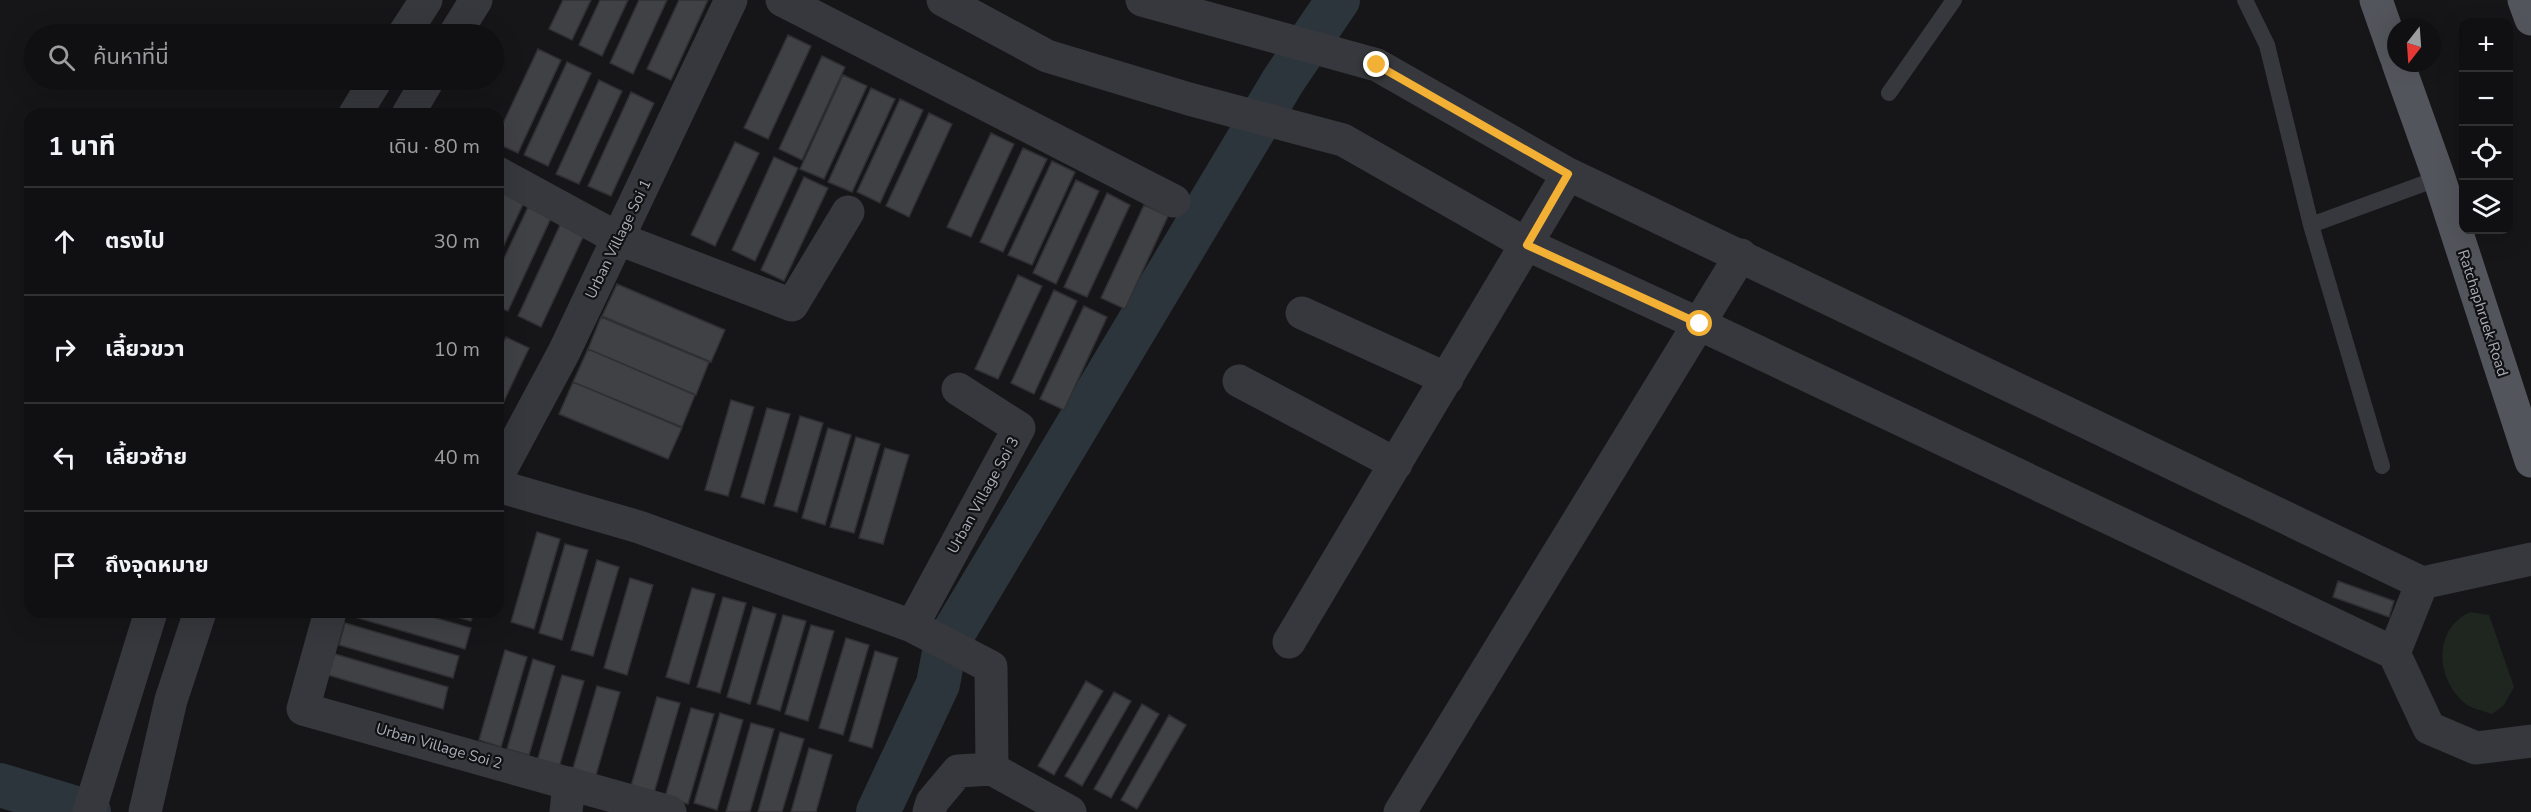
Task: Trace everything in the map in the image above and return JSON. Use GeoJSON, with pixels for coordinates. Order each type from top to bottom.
{"type":"FeatureCollection","features":[{"type":"Feature","properties":{"kind":"main road"},"geometry":{"type":"LineString","coordinates":[[2376,0],[2387,31]]}},
{"type":"Feature","properties":{"kind":"main road"},"geometry":{"type":"LineString","coordinates":[[2524,0],[2531,19]]}},
{"type":"Feature","properties":{"kind":"main road","name":"Ratchaphruek Road"},"geometry":{"type":"LineString","coordinates":[[2401,72],[2439,178],[2531,461]]}},
{"type":"Feature","properties":{"kind":"street"},"geometry":{"type":"LineString","coordinates":[[410,24],[426,0]]}},
{"type":"Feature","properties":{"kind":"street"},"geometry":{"type":"LineString","coordinates":[[461,24],[476,0]]}},
{"type":"Feature","properties":{"kind":"street","name":"Urban Village Soi 1"},"geometry":{"type":"LineString","coordinates":[[504,464],[564,351],[619,239],[731,0]]}},
{"type":"Feature","properties":{"kind":"street"},"geometry":{"type":"LineString","coordinates":[[782,0],[1174,201]]}},
{"type":"Feature","properties":{"kind":"street"},"geometry":{"type":"LineString","coordinates":[[943,0],[1047,56],[1189,99],[1343,140],[1527,245],[1700,324],[2394,653],[2429,728],[2476,748],[2531,741]]}},
{"type":"Feature","properties":{"kind":"street"},"geometry":{"type":"LineString","coordinates":[[1142,0],[1377,65],[1568,174],[1742,255],[2422,583],[2531,559]]}},
{"type":"Feature","properties":{"kind":"street"},"geometry":{"type":"LineString","coordinates":[[359,108],[370,90]]}},
{"type":"Feature","properties":{"kind":"street"},"geometry":{"type":"LineString","coordinates":[[412,108],[422,90]]}},
{"type":"Feature","properties":{"kind":"street"},"geometry":{"type":"LineString","coordinates":[[1289,642],[1568,174]]}},
{"type":"Feature","properties":{"kind":"street"},"geometry":{"type":"LineString","coordinates":[[504,177],[619,239],[792,305],[848,212]]}},
{"type":"Feature","properties":{"kind":"street"},"geometry":{"type":"LineString","coordinates":[[1400,812],[1742,255]]}},
{"type":"Feature","properties":{"kind":"street"},"geometry":{"type":"LineString","coordinates":[[1302,313],[1446,379]]}},
{"type":"Feature","properties":{"kind":"street"},"geometry":{"type":"LineString","coordinates":[[1239,381],[1396,464]]}},
{"type":"Feature","properties":{"kind":"street","name":"Urban Village Soi 3"},"geometry":{"type":"LineString","coordinates":[[913,627],[1019,428],[958,389]]}},
{"type":"Feature","properties":{"kind":"street"},"geometry":{"type":"LineString","coordinates":[[504,488],[639,527],[913,627],[991,667],[992,769]]}},
{"type":"Feature","properties":{"kind":"street"},"geometry":{"type":"LineString","coordinates":[[2394,653],[2422,583]]}},
{"type":"Feature","properties":{"kind":"street"},"geometry":{"type":"LineString","coordinates":[[89,812],[149,618]]}},
{"type":"Feature","properties":{"kind":"street"},"geometry":{"type":"LineString","coordinates":[[145,812],[171,700],[198,618]]}},
{"type":"Feature","properties":{"kind":"street","name":"Urban Village Soi 2"},"geometry":{"type":"LineString","coordinates":[[328,618],[303,709],[567,797],[670,812]]}},
{"type":"Feature","properties":{"kind":"street"},"geometry":{"type":"LineString","coordinates":[[928,812],[932,802],[958,771],[992,769],[1070,812]]}},
{"type":"Feature","properties":{"kind":"lane"},"geometry":{"type":"LineString","coordinates":[[1889,93],[1954,0]]}},
{"type":"Feature","properties":{"kind":"lane"},"geometry":{"type":"LineString","coordinates":[[2245,0],[2267,45],[2311,225],[2382,466]]}},
{"type":"Feature","properties":{"kind":"lane"},"geometry":{"type":"LineString","coordinates":[[2311,225],[2439,178]]}},
{"type":"Feature","properties":{"kind":"shaded area"},"geometry":{"type":"Polygon","coordinates":[[[2470,612],[2489,615],[2514,687],[2504,705],[2492,714],[2466,704],[2456,694],[2444,669],[2442,656],[2449,631],[2458,620],[2470,612]]]}},
{"type":"Feature","properties":{"kind":"building"},"geometry":{"type":"Polygon","coordinates":[[[563,0],[591,0],[572,40],[549,29],[563,0]]]}},
{"type":"Feature","properties":{"kind":"building"},"geometry":{"type":"Polygon","coordinates":[[[600,0],[628,0],[602,56],[579,45],[600,0]]]}},
{"type":"Feature","properties":{"kind":"building"},"geometry":{"type":"Polygon","coordinates":[[[639,0],[667,0],[633,74],[610,63],[639,0]]]}},
{"type":"Feature","properties":{"kind":"building"},"geometry":{"type":"Polygon","coordinates":[[[679,0],[708,0],[671,80],[647,69],[679,0]]]}},
{"type":"Feature","properties":{"kind":"building"},"geometry":{"type":"Polygon","coordinates":[[[788,35],[811,46],[768,139],[744,128],[788,35]]]}},
{"type":"Feature","properties":{"kind":"building"},"geometry":{"type":"Polygon","coordinates":[[[538,49],[561,60],[518,153],[504,147],[504,121],[538,49]]]}},
{"type":"Feature","properties":{"kind":"building"},"geometry":{"type":"Polygon","coordinates":[[[822,56],[845,67],[802,160],[779,149],[822,56]]]}},
{"type":"Feature","properties":{"kind":"building"},"geometry":{"type":"Polygon","coordinates":[[[567,62],[591,73],[548,166],[524,155],[567,62]]]}},
{"type":"Feature","properties":{"kind":"building"},"geometry":{"type":"Polygon","coordinates":[[[843,75],[867,86],[824,179],[800,169],[843,75]]]}},
{"type":"Feature","properties":{"kind":"building"},"geometry":{"type":"Polygon","coordinates":[[[599,80],[622,91],[579,184],[556,174],[599,80]]]}},
{"type":"Feature","properties":{"kind":"building"},"geometry":{"type":"Polygon","coordinates":[[[871,88],[895,99],[852,192],[828,182],[871,88]]]}},
{"type":"Feature","properties":{"kind":"building"},"geometry":{"type":"Polygon","coordinates":[[[631,92],[654,103],[611,196],[588,186],[631,92]]]}},
{"type":"Feature","properties":{"kind":"building"},"geometry":{"type":"Polygon","coordinates":[[[900,99],[923,110],[880,203],[857,192],[900,99]]]}},
{"type":"Feature","properties":{"kind":"building"},"geometry":{"type":"Polygon","coordinates":[[[929,113],[952,124],[909,217],[886,206],[929,113]]]}},
{"type":"Feature","properties":{"kind":"building"},"geometry":{"type":"Polygon","coordinates":[[[991,133],[1014,144],[971,237],[947,227],[991,133]]]}},
{"type":"Feature","properties":{"kind":"building"},"geometry":{"type":"Polygon","coordinates":[[[735,142],[759,153],[715,246],[691,235],[735,142]]]}},
{"type":"Feature","properties":{"kind":"building"},"geometry":{"type":"Polygon","coordinates":[[[1023,148],[1047,159],[1003,252],[980,242],[1023,148]]]}},
{"type":"Feature","properties":{"kind":"building"},"geometry":{"type":"Polygon","coordinates":[[[774,157],[798,168],[755,261],[732,250],[774,157]]]}},
{"type":"Feature","properties":{"kind":"building"},"geometry":{"type":"Polygon","coordinates":[[[1052,161],[1075,172],[1032,265],[1008,255],[1052,161]]]}},
{"type":"Feature","properties":{"kind":"building"},"geometry":{"type":"Polygon","coordinates":[[[804,177],[828,188],[784,281],[761,270],[804,177]]]}},
{"type":"Feature","properties":{"kind":"building"},"geometry":{"type":"Polygon","coordinates":[[[1076,180],[1099,191],[1056,284],[1033,273],[1076,180]]]}},
{"type":"Feature","properties":{"kind":"building"},"geometry":{"type":"Polygon","coordinates":[[[504,190],[525,200],[504,245],[504,190]]]}},
{"type":"Feature","properties":{"kind":"building"},"geometry":{"type":"Polygon","coordinates":[[[1107,193],[1130,205],[1087,297],[1064,287],[1107,193]]]}},
{"type":"Feature","properties":{"kind":"building"},"geometry":{"type":"Polygon","coordinates":[[[1144,205],[1168,216],[1125,309],[1101,298],[1144,205]]]}},
{"type":"Feature","properties":{"kind":"building"},"geometry":{"type":"Polygon","coordinates":[[[528,207],[551,218],[508,311],[504,309],[504,258],[528,207]]]}},
{"type":"Feature","properties":{"kind":"building"},"geometry":{"type":"Polygon","coordinates":[[[561,223],[584,235],[541,327],[518,316],[561,223]]]}},
{"type":"Feature","properties":{"kind":"building"},"geometry":{"type":"Polygon","coordinates":[[[1018,275],[1042,286],[998,379],[975,369],[1018,275]]]}},
{"type":"Feature","properties":{"kind":"building"},"geometry":{"type":"Polygon","coordinates":[[[617,284],[725,330],[711,362],[602,316],[617,284]]]}},
{"type":"Feature","properties":{"kind":"building"},"geometry":{"type":"Polygon","coordinates":[[[1054,290],[1077,301],[1034,394],[1011,383],[1054,290]]]}},
{"type":"Feature","properties":{"kind":"building"},"geometry":{"type":"Polygon","coordinates":[[[1084,306],[1107,317],[1064,410],[1040,399],[1084,306]]]}},
{"type":"Feature","properties":{"kind":"building"},"geometry":{"type":"Polygon","coordinates":[[[601,317],[709,362],[696,395],[588,349],[601,317]]]}},
{"type":"Feature","properties":{"kind":"building"},"geometry":{"type":"Polygon","coordinates":[[[506,337],[529,348],[504,401],[504,341],[506,337]]]}},
{"type":"Feature","properties":{"kind":"building"},"geometry":{"type":"Polygon","coordinates":[[[588,349],[695,395],[682,427],[573,382],[588,349]]]}},
{"type":"Feature","properties":{"kind":"building"},"geometry":{"type":"Polygon","coordinates":[[[573,382],[682,428],[668,459],[559,414],[573,382]]]}},
{"type":"Feature","properties":{"kind":"building"},"geometry":{"type":"Polygon","coordinates":[[[731,400],[754,407],[728,496],[705,490],[731,400]]]}},
{"type":"Feature","properties":{"kind":"building"},"geometry":{"type":"Polygon","coordinates":[[[767,408],[790,414],[764,504],[741,497],[767,408]]]}},
{"type":"Feature","properties":{"kind":"building"},"geometry":{"type":"Polygon","coordinates":[[[800,416],[823,423],[797,512],[774,506],[800,416]]]}},
{"type":"Feature","properties":{"kind":"building"},"geometry":{"type":"Polygon","coordinates":[[[828,428],[851,435],[825,525],[802,518],[828,428]]]}},
{"type":"Feature","properties":{"kind":"building"},"geometry":{"type":"Polygon","coordinates":[[[856,437],[880,444],[854,533],[830,527],[856,437]]]}},
{"type":"Feature","properties":{"kind":"building"},"geometry":{"type":"Polygon","coordinates":[[[885,448],[909,455],[883,544],[859,538],[885,448]]]}},
{"type":"Feature","properties":{"kind":"building"},"geometry":{"type":"Polygon","coordinates":[[[537,532],[560,539],[534,629],[511,622],[537,532]]]}},
{"type":"Feature","properties":{"kind":"building"},"geometry":{"type":"Polygon","coordinates":[[[565,544],[588,550],[562,640],[539,633],[565,544]]]}},
{"type":"Feature","properties":{"kind":"building"},"geometry":{"type":"Polygon","coordinates":[[[597,560],[619,567],[593,656],[571,650],[597,560]]]}},
{"type":"Feature","properties":{"kind":"building"},"geometry":{"type":"Polygon","coordinates":[[[630,578],[653,585],[627,675],[604,668],[630,578]]]}},
{"type":"Feature","properties":{"kind":"building"},"geometry":{"type":"Polygon","coordinates":[[[2338,581],[2394,601],[2389,617],[2333,597],[2338,581]]]}},
{"type":"Feature","properties":{"kind":"building"},"geometry":{"type":"Polygon","coordinates":[[[692,588],[715,594],[689,684],[666,677],[692,588]]]}},
{"type":"Feature","properties":{"kind":"building"},"geometry":{"type":"Polygon","coordinates":[[[723,597],[746,603],[720,693],[697,687],[723,597]]]}},
{"type":"Feature","properties":{"kind":"building"},"geometry":{"type":"Polygon","coordinates":[[[753,607],[776,614],[750,704],[727,697],[753,607]]]}},
{"type":"Feature","properties":{"kind":"building"},"geometry":{"type":"Polygon","coordinates":[[[783,615],[806,621],[780,711],[757,704],[783,615]]]}},
{"type":"Feature","properties":{"kind":"building"},"geometry":{"type":"Polygon","coordinates":[[[358,618],[436,618],[471,628],[465,649],[358,618]]]}},
{"type":"Feature","properties":{"kind":"building"},"geometry":{"type":"Polygon","coordinates":[[[345,623],[459,656],[453,678],[339,645],[345,623]]]}},
{"type":"Feature","properties":{"kind":"building"},"geometry":{"type":"Polygon","coordinates":[[[811,625],[834,631],[808,721],[785,714],[811,625]]]}},
{"type":"Feature","properties":{"kind":"building"},"geometry":{"type":"Polygon","coordinates":[[[846,638],[869,645],[843,735],[819,728],[846,638]]]}},
{"type":"Feature","properties":{"kind":"building"},"geometry":{"type":"Polygon","coordinates":[[[505,650],[527,657],[501,747],[479,740],[505,650]]]}},
{"type":"Feature","properties":{"kind":"building"},"geometry":{"type":"Polygon","coordinates":[[[875,651],[898,658],[872,748],[849,741],[875,651]]]}},
{"type":"Feature","properties":{"kind":"building"},"geometry":{"type":"Polygon","coordinates":[[[335,654],[448,687],[443,709],[328,675],[335,654]]]}},
{"type":"Feature","properties":{"kind":"building"},"geometry":{"type":"Polygon","coordinates":[[[533,659],[555,666],[529,755],[507,749],[533,659]]]}},
{"type":"Feature","properties":{"kind":"building"},"geometry":{"type":"Polygon","coordinates":[[[562,675],[584,681],[558,771],[536,765],[562,675]]]}},
{"type":"Feature","properties":{"kind":"building"},"geometry":{"type":"Polygon","coordinates":[[[1086,681],[1103,691],[1054,775],[1038,766],[1086,681]]]}},
{"type":"Feature","properties":{"kind":"building"},"geometry":{"type":"Polygon","coordinates":[[[597,686],[620,692],[594,782],[571,775],[597,686]]]}},
{"type":"Feature","properties":{"kind":"building"},"geometry":{"type":"Polygon","coordinates":[[[1114,692],[1131,701],[1082,786],[1065,776],[1114,692]]]}},
{"type":"Feature","properties":{"kind":"building"},"geometry":{"type":"Polygon","coordinates":[[[657,697],[680,703],[654,793],[631,786],[657,697]]]}},
{"type":"Feature","properties":{"kind":"building"},"geometry":{"type":"Polygon","coordinates":[[[1142,704],[1159,714],[1111,798],[1094,789],[1142,704]]]}},
{"type":"Feature","properties":{"kind":"building"},"geometry":{"type":"Polygon","coordinates":[[[691,708],[714,714],[688,804],[665,797],[691,708]]]}},
{"type":"Feature","properties":{"kind":"building"},"geometry":{"type":"Polygon","coordinates":[[[720,713],[743,720],[717,810],[694,803],[720,713]]]}},
{"type":"Feature","properties":{"kind":"building"},"geometry":{"type":"Polygon","coordinates":[[[1169,715],[1186,725],[1137,809],[1121,800],[1169,715]]]}},
{"type":"Feature","properties":{"kind":"building"},"geometry":{"type":"Polygon","coordinates":[[[751,723],[774,729],[750,812],[726,812],[751,723]]]}},
{"type":"Feature","properties":{"kind":"building"},"geometry":{"type":"Polygon","coordinates":[[[780,732],[804,739],[782,812],[758,812],[780,732]]]}},
{"type":"Feature","properties":{"kind":"building"},"geometry":{"type":"Polygon","coordinates":[[[809,748],[832,755],[816,812],[791,812],[809,748]]]}},
{"type":"Feature","properties":{"kind":"waterway"},"geometry":{"type":"LineString","coordinates":[[878,812],[938,684],[945,647],[1283,81],[1338,0]]}},
{"type":"Feature","properties":{"kind":"waterway"},"geometry":{"type":"LineString","coordinates":[[0,785],[89,812]]}},
{"type":"Feature","properties":{"kind":"route"},"geometry":{"type":"LineString","coordinates":[[1377,65],[1568,174],[1527,245],[1700,324]]}}]}
